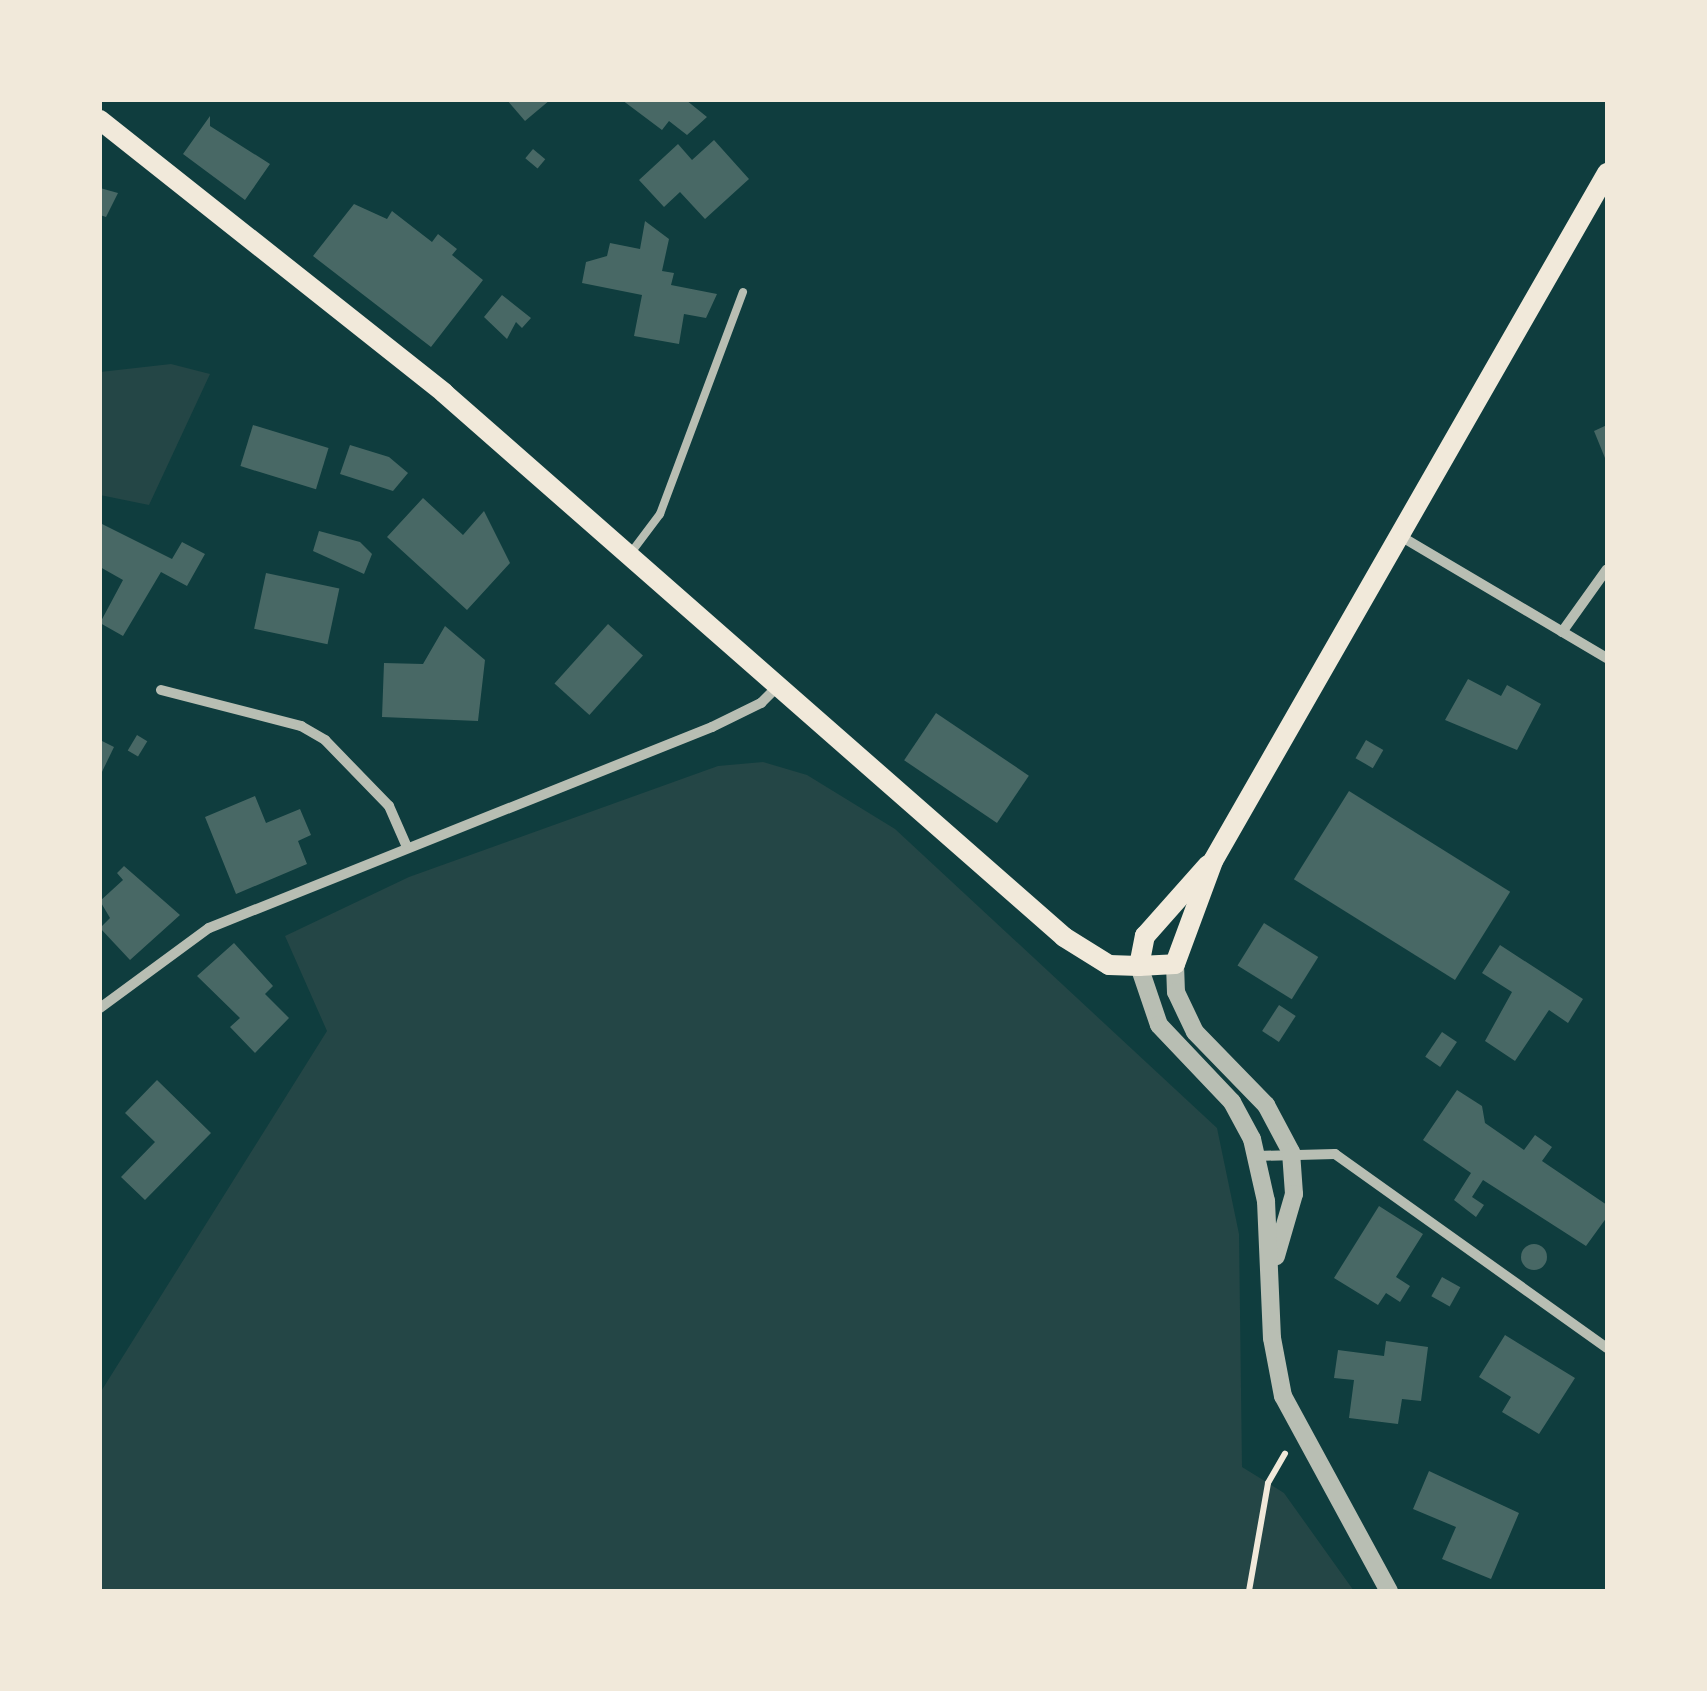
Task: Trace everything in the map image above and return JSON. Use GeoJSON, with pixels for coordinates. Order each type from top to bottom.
{"type":"FeatureCollection","features":[{"type":"Feature","properties":{"kind":"main road"},"geometry":{"type":"LineString","coordinates":[[100,120],[320,290],[630,554],[1085,954],[1109,965],[1175,964],[1213,861],[1607,173]]}},
{"type":"Feature","properties":{"kind":"main road"},"geometry":{"type":"LineString","coordinates":[[1139,966],[1145,936],[1213,861]]}},
{"type":"Feature","properties":{"kind":"street"},"geometry":{"type":"LineString","coordinates":[[1402,537],[1607,658]]}},
{"type":"Feature","properties":{"kind":"street"},"geometry":{"type":"LineString","coordinates":[[1562,632],[1607,568]]}},
{"type":"Feature","properties":{"kind":"street"},"geometry":{"type":"LineString","coordinates":[[100,1008],[209,928],[712,726],[761,703],[777,687]]}},
{"type":"Feature","properties":{"kind":"street"},"geometry":{"type":"LineString","coordinates":[[161,690],[301,726],[325,740],[388,806],[406,847]]}},
{"type":"Feature","properties":{"kind":"street"},"geometry":{"type":"LineString","coordinates":[[1175,964],[1176,992],[1188,1021],[1266,1105],[1291,1152],[1294,1194],[1273,1266]]}},
{"type":"Feature","properties":{"kind":"street"},"geometry":{"type":"LineString","coordinates":[[1139,966],[1159,1025],[1232,1102],[1257,1156],[1273,1266],[1276,1372],[1304,1445],[1389,1591]]}},
{"type":"Feature","properties":{"kind":"street"},"geometry":{"type":"LineString","coordinates":[[1257,1156],[1291,1152],[1335,1154],[1607,1348]]}},
{"type":"Feature","properties":{"kind":"lane"},"geometry":{"type":"LineString","coordinates":[[630,554],[660,514],[743,292]]}},
{"type":"Feature","properties":{"kind":"path"},"geometry":{"type":"LineString","coordinates":[[1249,1591],[1268,1483],[1280,1456],[1304,1445]]}},
{"type":"Feature","properties":{"kind":"shaded area"},"geometry":{"type":"Polygon","coordinates":[[[171,364],[210,374],[149,505],[100,495],[100,372],[171,364]]]}},
{"type":"Feature","properties":{"kind":"shaded area"},"geometry":{"type":"Polygon","coordinates":[[[763,762],[807,775],[895,829],[1217,1128],[1239,1234],[1242,1467],[1284,1493],[1354,1591],[100,1591],[100,1393],[327,1031],[285,936],[409,877],[718,766],[763,762]]]}},
{"type":"Feature","properties":{"kind":"building"},"geometry":{"type":"Polygon","coordinates":[[[507,100],[550,100],[525,121],[507,100]]]}},
{"type":"Feature","properties":{"kind":"building"},"geometry":{"type":"Polygon","coordinates":[[[622,100],[686,100],[707,117],[687,135],[669,121],[662,130],[622,100]]]}},
{"type":"Feature","properties":{"kind":"building"},"geometry":{"type":"Polygon","coordinates":[[[210,116],[210,126],[270,164],[245,200],[183,154],[210,116]]]}},
{"type":"Feature","properties":{"kind":"building"},"geometry":{"type":"Polygon","coordinates":[[[714,140],[749,179],[705,219],[680,192],[664,207],[639,180],[678,144],[692,160],[714,140]]]}},
{"type":"Feature","properties":{"kind":"building"},"geometry":{"type":"Polygon","coordinates":[[[533,149],[545,159],[538,168],[525,158],[533,149]]]}},
{"type":"Feature","properties":{"kind":"building"},"geometry":{"type":"Polygon","coordinates":[[[100,188],[118,193],[106,217],[100,215],[100,188]]]}},
{"type":"Feature","properties":{"kind":"building"},"geometry":{"type":"Polygon","coordinates":[[[354,204],[387,219],[392,211],[432,242],[438,234],[457,249],[452,255],[483,280],[431,347],[313,256],[354,204]]]}},
{"type":"Feature","properties":{"kind":"building"},"geometry":{"type":"Polygon","coordinates":[[[645,221],[669,239],[662,271],[674,273],[671,285],[717,294],[706,318],[684,314],[679,344],[634,336],[642,295],[582,283],[586,262],[607,256],[610,243],[640,249],[645,221]]]}},
{"type":"Feature","properties":{"kind":"building"},"geometry":{"type":"Polygon","coordinates":[[[502,295],[531,318],[522,328],[516,322],[507,339],[484,317],[502,295]]]}},
{"type":"Feature","properties":{"kind":"building"},"geometry":{"type":"Polygon","coordinates":[[[253,425],[329,448],[316,489],[240,466],[253,425]]]}},
{"type":"Feature","properties":{"kind":"building"},"geometry":{"type":"Polygon","coordinates":[[[1607,425],[1607,463],[1594,431],[1607,425]]]}},
{"type":"Feature","properties":{"kind":"building"},"geometry":{"type":"Polygon","coordinates":[[[350,445],[389,457],[408,473],[393,491],[340,474],[350,445]]]}},
{"type":"Feature","properties":{"kind":"building"},"geometry":{"type":"Polygon","coordinates":[[[423,498],[463,535],[484,511],[510,563],[467,610],[387,537],[423,498]]]}},
{"type":"Feature","properties":{"kind":"building"},"geometry":{"type":"Polygon","coordinates":[[[100,523],[172,559],[182,542],[205,554],[187,586],[161,572],[123,636],[100,623],[123,580],[100,567],[100,523]]]}},
{"type":"Feature","properties":{"kind":"building"},"geometry":{"type":"Polygon","coordinates":[[[319,531],[360,542],[372,554],[364,574],[313,551],[319,531]]]}},
{"type":"Feature","properties":{"kind":"building"},"geometry":{"type":"Polygon","coordinates":[[[266,573],[339,589],[328,644],[254,629],[266,573]]]}},
{"type":"Feature","properties":{"kind":"building"},"geometry":{"type":"Polygon","coordinates":[[[608,624],[643,655],[589,715],[554,683],[608,624]]]}},
{"type":"Feature","properties":{"kind":"building"},"geometry":{"type":"Polygon","coordinates":[[[445,626],[485,660],[478,721],[382,717],[384,663],[423,664],[445,626]]]}},
{"type":"Feature","properties":{"kind":"building"},"geometry":{"type":"Polygon","coordinates":[[[1468,679],[1501,696],[1507,685],[1541,704],[1517,750],[1445,720],[1468,679]]]}},
{"type":"Feature","properties":{"kind":"building"},"geometry":{"type":"Polygon","coordinates":[[[936,713],[1029,776],[997,823],[904,760],[936,713]]]}},
{"type":"Feature","properties":{"kind":"building"},"geometry":{"type":"Polygon","coordinates":[[[137,735],[147,741],[138,757],[128,750],[137,735]]]}},
{"type":"Feature","properties":{"kind":"building"},"geometry":{"type":"Polygon","coordinates":[[[100,740],[114,747],[100,776],[100,740]]]}},
{"type":"Feature","properties":{"kind":"building"},"geometry":{"type":"Polygon","coordinates":[[[1366,740],[1383,750],[1373,768],[1356,758],[1366,740]]]}},
{"type":"Feature","properties":{"kind":"building"},"geometry":{"type":"Polygon","coordinates":[[[1349,791],[1510,892],[1455,980],[1294,879],[1349,791]]]}},
{"type":"Feature","properties":{"kind":"building"},"geometry":{"type":"Polygon","coordinates":[[[255,796],[266,823],[300,809],[311,835],[298,841],[307,864],[236,894],[205,817],[255,796]]]}},
{"type":"Feature","properties":{"kind":"building"},"geometry":{"type":"Polygon","coordinates":[[[124,866],[180,915],[130,960],[100,928],[110,918],[100,901],[123,880],[117,873],[124,866]]]}},
{"type":"Feature","properties":{"kind":"building"},"geometry":{"type":"Polygon","coordinates":[[[1264,923],[1318,957],[1292,999],[1238,965],[1264,923]]]}},
{"type":"Feature","properties":{"kind":"building"},"geometry":{"type":"Polygon","coordinates":[[[234,943],[273,986],[265,994],[289,1018],[255,1053],[230,1027],[240,1018],[197,976],[234,943]]]}},
{"type":"Feature","properties":{"kind":"building"},"geometry":{"type":"Polygon","coordinates":[[[1500,945],[1583,999],[1568,1023],[1549,1010],[1515,1061],[1485,1041],[1512,992],[1482,973],[1500,945]]]}},
{"type":"Feature","properties":{"kind":"building"},"geometry":{"type":"Polygon","coordinates":[[[1279,1005],[1296,1016],[1279,1042],[1262,1031],[1279,1005]]]}},
{"type":"Feature","properties":{"kind":"building"},"geometry":{"type":"Polygon","coordinates":[[[1442,1032],[1457,1042],[1440,1067],[1425,1057],[1442,1032]]]}},
{"type":"Feature","properties":{"kind":"building"},"geometry":{"type":"Polygon","coordinates":[[[157,1080],[211,1133],[145,1200],[121,1177],[155,1142],[125,1113],[157,1080]]]}},
{"type":"Feature","properties":{"kind":"building"},"geometry":{"type":"Polygon","coordinates":[[[1457,1090],[1482,1106],[1485,1123],[1524,1150],[1535,1135],[1552,1147],[1542,1161],[1607,1205],[1607,1217],[1586,1246],[1483,1180],[1472,1197],[1484,1205],[1476,1217],[1454,1200],[1471,1173],[1423,1140],[1457,1090]]]}},
{"type":"Feature","properties":{"kind":"building"},"geometry":{"type":"Polygon","coordinates":[[[1379,1206],[1423,1234],[1396,1277],[1410,1286],[1400,1302],[1386,1293],[1378,1305],[1334,1278],[1379,1206]]]}},
{"type":"Feature","properties":{"kind":"building"},"geometry":{"type":"Polygon","coordinates":[[[1534,1244],[1543,1248],[1547,1257],[1543,1266],[1534,1270],[1525,1266],[1521,1257],[1525,1248],[1534,1244]]]}},
{"type":"Feature","properties":{"kind":"building"},"geometry":{"type":"Polygon","coordinates":[[[1442,1277],[1460,1287],[1450,1306],[1431,1296],[1442,1277]]]}},
{"type":"Feature","properties":{"kind":"building"},"geometry":{"type":"Polygon","coordinates":[[[1505,1335],[1575,1378],[1539,1434],[1502,1412],[1511,1397],[1479,1377],[1505,1335]]]}},
{"type":"Feature","properties":{"kind":"building"},"geometry":{"type":"Polygon","coordinates":[[[1386,1341],[1428,1347],[1421,1401],[1402,1399],[1398,1424],[1349,1418],[1354,1380],[1334,1378],[1338,1350],[1384,1356],[1386,1341]]]}},
{"type":"Feature","properties":{"kind":"building"},"geometry":{"type":"Polygon","coordinates":[[[1429,1471],[1519,1513],[1491,1579],[1442,1559],[1456,1527],[1413,1509],[1429,1471]]]}}]}
